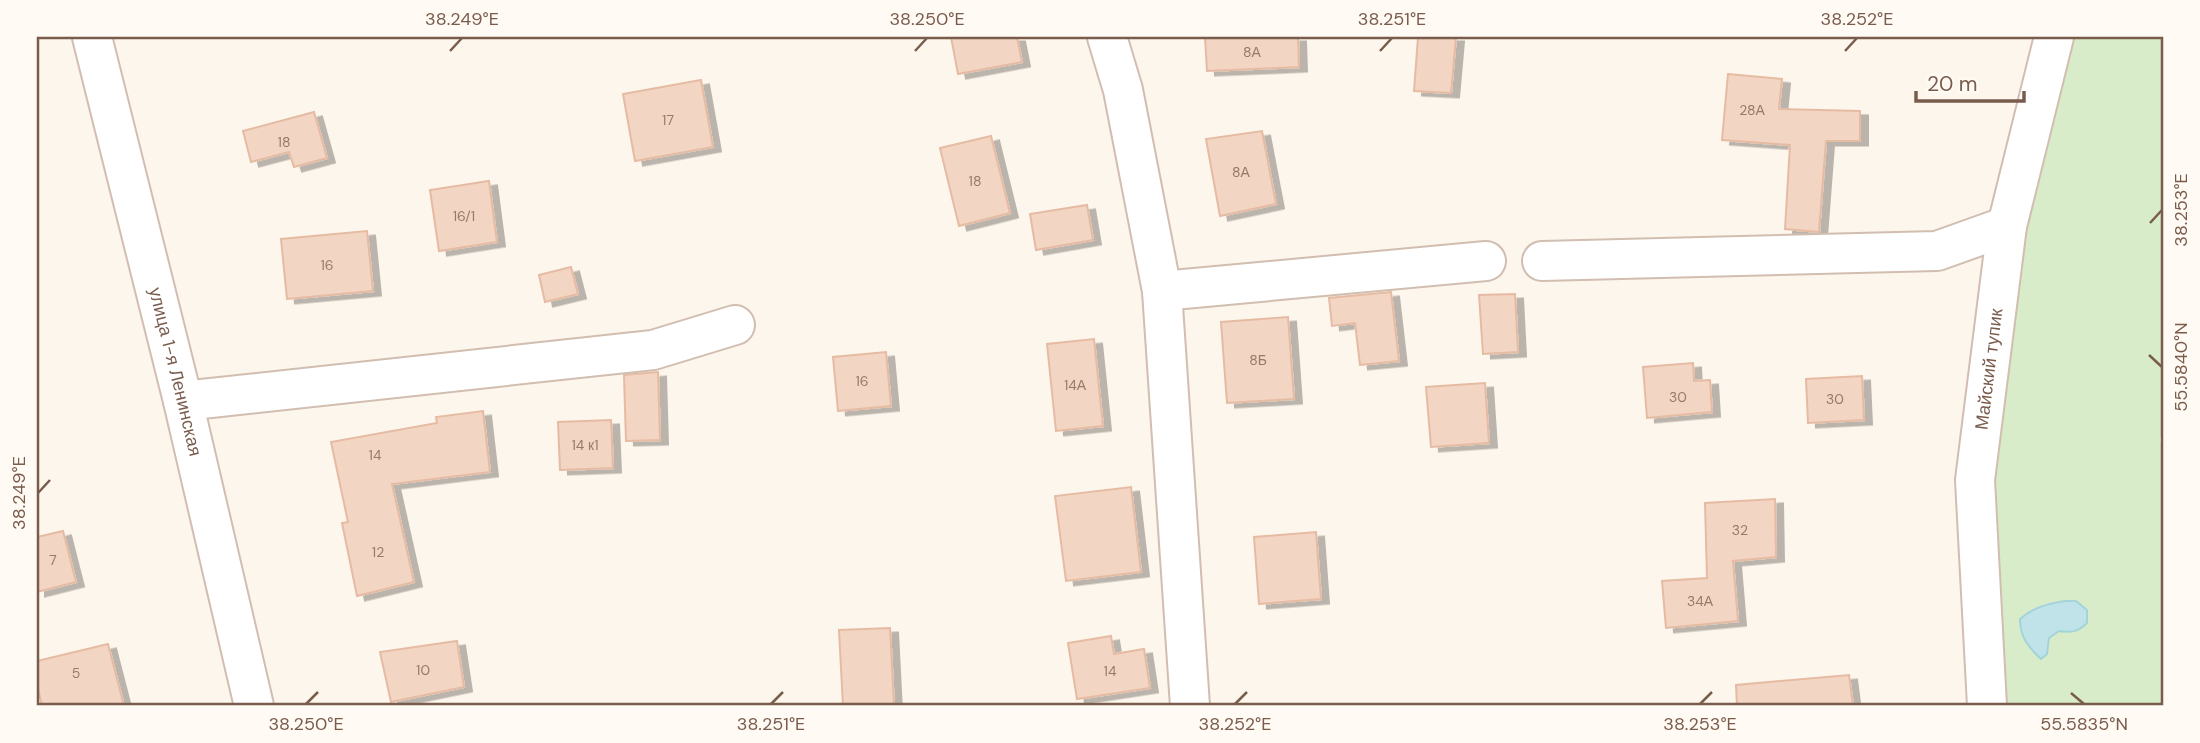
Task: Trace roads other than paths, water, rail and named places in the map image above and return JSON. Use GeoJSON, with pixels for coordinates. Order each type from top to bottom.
{"type":"FeatureCollection","features":[{"type":"Feature","properties":{"kind":"street","name":"улица 1-я Ленинская"},"geometry":{"type":"LineString","coordinates":[[92,37],[183,401],[254,706]]}},
{"type":"Feature","properties":{"kind":"street"},"geometry":{"type":"LineString","coordinates":[[1107,37],[1123,90],[1162,291],[1189,706]]}},
{"type":"Feature","properties":{"kind":"street","name":"Майский тупик"},"geometry":{"type":"LineString","coordinates":[[1987,706],[1975,480],[2007,226],[2054,37]]}},
{"type":"Feature","properties":{"kind":"street"},"geometry":{"type":"LineString","coordinates":[[1542,261],[1937,251],[2007,226]]}},
{"type":"Feature","properties":{"kind":"street"},"geometry":{"type":"LineString","coordinates":[[1162,291],[1486,261]]}},
{"type":"Feature","properties":{"kind":"street"},"geometry":{"type":"LineString","coordinates":[[183,401],[653,349],[735,325]]}},
{"type":"Feature","properties":{"kind":"water"},"geometry":{"type":"Polygon","coordinates":[[[2076,601],[2087,610],[2087,623],[2071,632],[2059,631],[2049,638],[2047,654],[2041,659],[2026,641],[2021,631],[2020,619],[2041,607],[2076,601]]]}}]}
